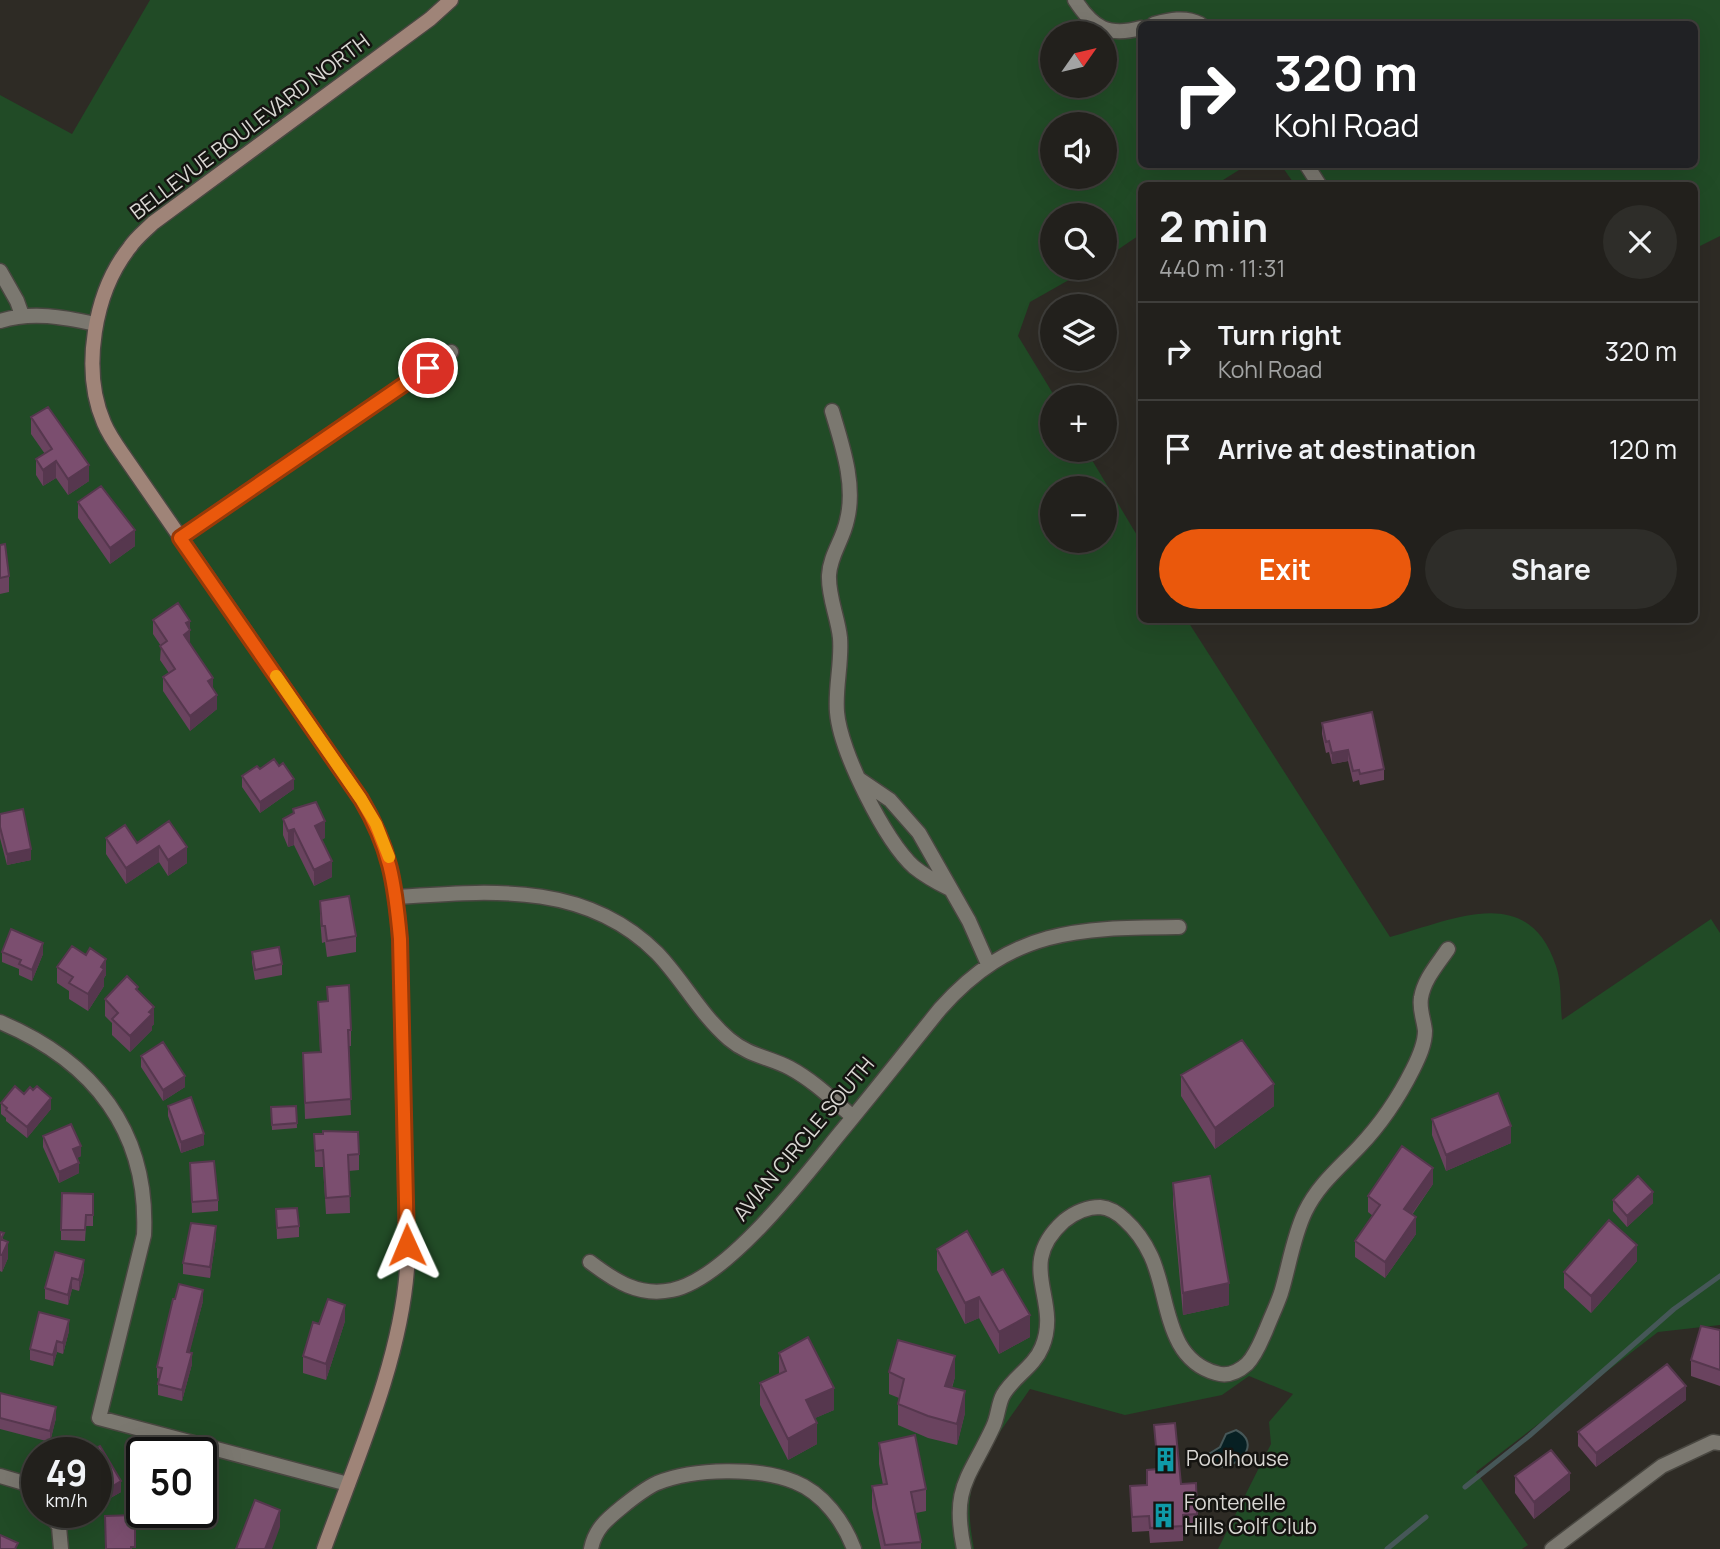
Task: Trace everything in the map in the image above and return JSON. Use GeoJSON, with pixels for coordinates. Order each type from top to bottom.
{"type":"FeatureCollection","features":[{"type":"Feature","properties":{"kind":"main road","name":"BELLEVUE BOULEVARD NORTH"},"geometry":{"type":"LineString","coordinates":[[324,1549],[388,1369],[404,1309],[407,1269],[400,939],[388,855],[376,824],[361,799],[180,538],[104,423],[91,363],[96,324],[115,269],[130,246],[153,223],[430,19],[451,0]]}},
{"type":"Feature","properties":{"kind":"street"},"geometry":{"type":"LineString","coordinates":[[1075,0],[1087,18],[1110,32],[1138,29]]}},
{"type":"Feature","properties":{"kind":"street"},"geometry":{"type":"LineString","coordinates":[[1165,21],[1194,21]]}},
{"type":"Feature","properties":{"kind":"street"},"geometry":{"type":"LineString","coordinates":[[0,271],[22,315]]}},
{"type":"Feature","properties":{"kind":"street"},"geometry":{"type":"LineString","coordinates":[[0,321],[22,315],[57,317],[96,324]]}},
{"type":"Feature","properties":{"kind":"street"},"geometry":{"type":"LineString","coordinates":[[180,538],[451,352]]}},
{"type":"Feature","properties":{"kind":"street"},"geometry":{"type":"LineString","coordinates":[[832,411],[846,463],[849,501],[847,521],[832,557],[829,577],[840,637],[836,714],[869,802],[902,854],[929,878],[950,889]]}},
{"type":"Feature","properties":{"kind":"street"},"geometry":{"type":"LineString","coordinates":[[859,779],[890,800],[919,833],[969,921],[988,964]]}},
{"type":"Feature","properties":{"kind":"street"},"geometry":{"type":"LineString","coordinates":[[396,897],[508,892],[578,904],[603,914],[629,929],[657,954],[712,1024],[732,1042],[750,1054],[787,1066],[807,1078],[853,1117]]}},
{"type":"Feature","properties":{"kind":"street","name":"AVIAN CIRCLE SOUTH"},"geometry":{"type":"LineString","coordinates":[[590,1262],[612,1279],[642,1291],[657,1293],[675,1290],[691,1283],[761,1227],[940,1009],[957,990],[988,964],[1029,943],[1075,930],[1179,927]]}},
{"type":"Feature","properties":{"kind":"street"},"geometry":{"type":"LineString","coordinates":[[964,1549],[959,1503],[963,1483],[996,1421],[1003,1395],[1041,1350],[1047,1334],[1048,1312],[1040,1278],[1042,1251],[1055,1230],[1072,1215],[1087,1208],[1102,1207],[1117,1213],[1131,1225],[1151,1256],[1167,1313],[1181,1348],[1195,1362],[1210,1371],[1225,1376],[1236,1372],[1248,1362],[1260,1344],[1280,1295],[1304,1214],[1315,1193],[1382,1120],[1413,1069],[1423,1049],[1425,1030],[1420,1000],[1424,984],[1448,949]]}},
{"type":"Feature","properties":{"kind":"street"},"geometry":{"type":"LineString","coordinates":[[0,1022],[34,1037],[64,1056],[99,1089],[124,1131],[142,1185],[144,1235],[99,1418],[348,1484]]}},
{"type":"Feature","properties":{"kind":"street"},"geometry":{"type":"LineString","coordinates":[[1552,1549],[1662,1466],[1684,1454],[1717,1442]]}},
{"type":"Feature","properties":{"kind":"street"},"geometry":{"type":"LineString","coordinates":[[591,1549],[595,1532],[640,1492],[659,1482],[736,1470],[796,1482],[818,1496],[848,1532],[854,1549]]}},
{"type":"Feature","properties":{"kind":"street"},"geometry":{"type":"LineString","coordinates":[[0,1476],[21,1482]]}},
{"type":"Feature","properties":{"kind":"street"},"geometry":{"type":"LineString","coordinates":[[59,1528],[61,1549]]}},
{"type":"Feature","properties":{"kind":"green space"},"geometry":{"type":"Polygon","coordinates":[[[150,0],[1720,0],[1720,236],[1698,247],[1698,182],[1293,182],[1283,168],[1698,168],[1698,21],[1138,21],[1138,168],[1242,168],[1220,182],[1138,182],[1138,236],[1117,250],[1117,203],[1040,203],[1040,280],[1069,280],[1030,302],[1018,336],[1048,385],[1040,385],[1040,462],[1093,462],[1102,476],[1040,476],[1040,553],[1117,553],[1117,502],[1138,537],[1138,623],[1189,623],[1390,937],[1463,916],[1486,913],[1508,915],[1527,923],[1543,940],[1556,966],[1562,1020],[1711,919],[1720,933],[1720,1325],[1658,1332],[1476,1472],[1528,1545],[1522,1549],[1218,1549],[1271,1444],[1269,1422],[1293,1394],[1249,1376],[1222,1395],[1125,1415],[1030,1389],[993,1443],[972,1486],[970,1523],[974,1549],[0,1549],[0,95],[72,134],[150,0]]]}},
{"type":"Feature","properties":{"kind":"water"},"geometry":{"type":"Polygon","coordinates":[[[1236,1430],[1244,1435],[1247,1442],[1245,1454],[1232,1464],[1215,1467],[1207,1460],[1207,1455],[1220,1447],[1226,1434],[1236,1430]]]}},
{"type":"Feature","properties":{"kind":"building"},"geometry":{"type":"Polygon","coordinates":[[[48,407],[89,465],[68,479],[56,461],[43,470],[36,459],[52,449],[31,417],[48,407]]]}},
{"type":"Feature","properties":{"kind":"building"},"geometry":{"type":"Polygon","coordinates":[[[101,486],[135,530],[110,548],[78,502],[101,486]]]}},
{"type":"Feature","properties":{"kind":"building"},"geometry":{"type":"Polygon","coordinates":[[[5,544],[9,576],[0,578],[0,545],[5,544]]]}},
{"type":"Feature","properties":{"kind":"building"},"geometry":{"type":"Polygon","coordinates":[[[178,603],[190,621],[186,623],[190,630],[184,635],[213,678],[208,681],[217,695],[190,716],[163,677],[175,669],[160,646],[167,641],[153,620],[178,603]]]}},
{"type":"Feature","properties":{"kind":"building"},"geometry":{"type":"Polygon","coordinates":[[[1372,712],[1384,769],[1360,774],[1359,770],[1353,771],[1348,750],[1332,753],[1329,741],[1326,742],[1322,723],[1372,712]]]}},
{"type":"Feature","properties":{"kind":"building"},"geometry":{"type":"Polygon","coordinates":[[[274,759],[279,766],[283,763],[294,779],[260,802],[242,776],[257,766],[260,769],[274,759]]]}},
{"type":"Feature","properties":{"kind":"building"},"geometry":{"type":"Polygon","coordinates":[[[316,802],[325,821],[315,826],[332,861],[314,870],[294,829],[288,831],[283,819],[294,813],[293,809],[316,802]]]}},
{"type":"Feature","properties":{"kind":"building"},"geometry":{"type":"Polygon","coordinates":[[[23,809],[31,849],[7,854],[0,827],[0,814],[23,809]]]}},
{"type":"Feature","properties":{"kind":"building"},"geometry":{"type":"Polygon","coordinates":[[[169,821],[187,847],[168,860],[159,846],[126,868],[106,838],[125,825],[137,843],[169,821]]]}},
{"type":"Feature","properties":{"kind":"building"},"geometry":{"type":"Polygon","coordinates":[[[349,896],[356,936],[327,941],[325,926],[322,926],[320,901],[349,896]]]}},
{"type":"Feature","properties":{"kind":"building"},"geometry":{"type":"Polygon","coordinates":[[[11,929],[43,943],[32,970],[19,964],[21,960],[2,952],[11,929]]]}},
{"type":"Feature","properties":{"kind":"building"},"geometry":{"type":"Polygon","coordinates":[[[72,946],[86,955],[90,948],[106,959],[101,967],[104,969],[88,994],[69,983],[73,977],[57,967],[72,946]]]}},
{"type":"Feature","properties":{"kind":"building"},"geometry":{"type":"Polygon","coordinates":[[[279,947],[282,964],[255,970],[252,952],[279,947]]]}},
{"type":"Feature","properties":{"kind":"building"},"geometry":{"type":"Polygon","coordinates":[[[127,976],[154,1007],[149,1012],[152,1014],[130,1036],[112,1019],[118,1013],[105,999],[127,976]]]}},
{"type":"Feature","properties":{"kind":"building"},"geometry":{"type":"Polygon","coordinates":[[[349,985],[351,1099],[305,1103],[303,1053],[321,1052],[318,1002],[328,1001],[327,987],[349,985]]]}},
{"type":"Feature","properties":{"kind":"building"},"geometry":{"type":"Polygon","coordinates":[[[1242,1040],[1274,1084],[1215,1128],[1181,1075],[1242,1040]]]}},
{"type":"Feature","properties":{"kind":"building"},"geometry":{"type":"Polygon","coordinates":[[[163,1042],[185,1076],[163,1090],[141,1056],[163,1042]]]}},
{"type":"Feature","properties":{"kind":"building"},"geometry":{"type":"Polygon","coordinates":[[[15,1086],[24,1094],[30,1087],[33,1090],[37,1086],[51,1098],[27,1127],[1,1103],[15,1086]]]}},
{"type":"Feature","properties":{"kind":"building"},"geometry":{"type":"Polygon","coordinates":[[[1498,1093],[1511,1126],[1446,1155],[1432,1119],[1498,1093]]]}},
{"type":"Feature","properties":{"kind":"building"},"geometry":{"type":"Polygon","coordinates":[[[191,1097],[204,1134],[181,1142],[168,1106],[191,1097]]]}},
{"type":"Feature","properties":{"kind":"building"},"geometry":{"type":"Polygon","coordinates":[[[296,1106],[297,1123],[272,1125],[271,1107],[296,1106]]]}},
{"type":"Feature","properties":{"kind":"building"},"geometry":{"type":"Polygon","coordinates":[[[71,1124],[81,1146],[73,1149],[79,1163],[59,1172],[43,1136],[71,1124]]]}},
{"type":"Feature","properties":{"kind":"building"},"geometry":{"type":"Polygon","coordinates":[[[323,1131],[358,1132],[359,1154],[348,1155],[350,1196],[326,1198],[323,1150],[315,1151],[314,1134],[323,1134],[323,1131]]]}},
{"type":"Feature","properties":{"kind":"building"},"geometry":{"type":"Polygon","coordinates":[[[1402,1146],[1433,1168],[1404,1209],[1416,1217],[1385,1262],[1355,1241],[1380,1205],[1368,1196],[1402,1146]]]}},
{"type":"Feature","properties":{"kind":"building"},"geometry":{"type":"Polygon","coordinates":[[[214,1161],[218,1200],[192,1202],[190,1163],[214,1161]]]}},
{"type":"Feature","properties":{"kind":"building"},"geometry":{"type":"Polygon","coordinates":[[[1210,1176],[1229,1283],[1183,1293],[1173,1183],[1210,1176]]]}},
{"type":"Feature","properties":{"kind":"building"},"geometry":{"type":"Polygon","coordinates":[[[1638,1176],[1653,1192],[1627,1216],[1613,1200],[1638,1176]]]}},
{"type":"Feature","properties":{"kind":"building"},"geometry":{"type":"Polygon","coordinates":[[[62,1193],[93,1194],[93,1215],[86,1215],[85,1230],[61,1230],[62,1193]]]}},
{"type":"Feature","properties":{"kind":"building"},"geometry":{"type":"Polygon","coordinates":[[[297,1208],[299,1226],[277,1228],[276,1209],[297,1208]]]}},
{"type":"Feature","properties":{"kind":"building"},"geometry":{"type":"Polygon","coordinates":[[[1609,1220],[1637,1245],[1591,1296],[1564,1272],[1609,1220]]]}},
{"type":"Feature","properties":{"kind":"building"},"geometry":{"type":"Polygon","coordinates":[[[191,1223],[216,1226],[210,1267],[183,1263],[191,1223]]]}},
{"type":"Feature","properties":{"kind":"building"},"geometry":{"type":"Polygon","coordinates":[[[967,1231],[992,1275],[1003,1269],[1030,1315],[999,1332],[979,1297],[965,1303],[937,1249],[967,1231]]]}},
{"type":"Feature","properties":{"kind":"building"},"geometry":{"type":"Polygon","coordinates":[[[0,1232],[4,1233],[1,1239],[8,1242],[2,1255],[0,1255],[0,1232]]]}},
{"type":"Feature","properties":{"kind":"building"},"geometry":{"type":"Polygon","coordinates":[[[55,1252],[84,1260],[79,1280],[72,1278],[68,1295],[45,1288],[55,1252]]]}},
{"type":"Feature","properties":{"kind":"building"},"geometry":{"type":"Polygon","coordinates":[[[179,1284],[203,1290],[187,1352],[192,1353],[182,1390],[158,1384],[162,1368],[157,1367],[179,1284]]]}},
{"type":"Feature","properties":{"kind":"building"},"geometry":{"type":"Polygon","coordinates":[[[328,1299],[345,1305],[326,1364],[303,1356],[313,1322],[319,1324],[328,1299]]]}},
{"type":"Feature","properties":{"kind":"building"},"geometry":{"type":"Polygon","coordinates":[[[39,1312],[69,1320],[63,1343],[57,1341],[53,1355],[30,1349],[39,1312]]]}},
{"type":"Feature","properties":{"kind":"building"},"geometry":{"type":"Polygon","coordinates":[[[1701,1326],[1720,1330],[1720,1370],[1691,1360],[1701,1326]]]}},
{"type":"Feature","properties":{"kind":"building"},"geometry":{"type":"Polygon","coordinates":[[[808,1337],[834,1388],[806,1400],[817,1423],[788,1439],[760,1383],[786,1371],[779,1353],[808,1337]]]}},
{"type":"Feature","properties":{"kind":"building"},"geometry":{"type":"Polygon","coordinates":[[[898,1340],[955,1356],[945,1386],[965,1391],[957,1424],[898,1404],[904,1379],[889,1372],[898,1340]]]}},
{"type":"Feature","properties":{"kind":"building"},"geometry":{"type":"Polygon","coordinates":[[[1667,1364],[1686,1386],[1596,1453],[1578,1432],[1667,1364]]]}},
{"type":"Feature","properties":{"kind":"building"},"geometry":{"type":"Polygon","coordinates":[[[0,1393],[56,1407],[50,1431],[0,1418],[0,1393]]]}},
{"type":"Feature","properties":{"kind":"building"},"geometry":{"type":"Polygon","coordinates":[[[1175,1423],[1181,1484],[1196,1483],[1197,1514],[1183,1515],[1183,1526],[1150,1528],[1149,1516],[1132,1517],[1130,1486],[1147,1485],[1147,1470],[1158,1469],[1154,1425],[1175,1423]]]}},
{"type":"Feature","properties":{"kind":"building"},"geometry":{"type":"Polygon","coordinates":[[[915,1435],[926,1489],[911,1492],[921,1542],[885,1545],[872,1486],[887,1484],[879,1443],[915,1435]]]}},
{"type":"Feature","properties":{"kind":"building"},"geometry":{"type":"Polygon","coordinates":[[[1551,1450],[1570,1473],[1534,1502],[1515,1476],[1551,1450]]]}},
{"type":"Feature","properties":{"kind":"building"},"geometry":{"type":"Polygon","coordinates":[[[112,1466],[121,1481],[112,1487],[112,1466]]]}},
{"type":"Feature","properties":{"kind":"building"},"geometry":{"type":"Polygon","coordinates":[[[255,1500],[280,1510],[265,1549],[236,1549],[255,1500]]]}},
{"type":"Feature","properties":{"kind":"building"},"geometry":{"type":"Polygon","coordinates":[[[126,1515],[126,1528],[135,1528],[135,1547],[106,1549],[105,1528],[112,1528],[112,1516],[126,1515]]]}},
{"type":"Feature","properties":{"kind":"building"},"geometry":{"type":"Polygon","coordinates":[[[0,1535],[18,1543],[15,1549],[0,1549],[0,1535]]]}},
{"type":"Feature","properties":{"kind":"waterway"},"geometry":{"type":"LineString","coordinates":[[1465,1487],[1529,1436],[1674,1309],[1720,1276]]}},
{"type":"Feature","properties":{"kind":"waterway"},"geometry":{"type":"LineString","coordinates":[[1387,1549],[1426,1517]]}},
{"type":"Feature","properties":{"kind":"slow traffic"},"geometry":{"type":"LineString","coordinates":[[276,676],[361,799],[376,824],[389,857]]}},
{"type":"Feature","properties":{"kind":"place","name":"Poolhouse"},"geometry":{"type":"Point","coordinates":[1166,1459]}},
{"type":"Feature","properties":{"kind":"place","name":"Fontenelle Hills Golf Club"},"geometry":{"type":"Point","coordinates":[1164,1515]}},
{"type":"Feature","properties":{"kind":"route"},"geometry":{"type":"LineString","coordinates":[[407,1245],[400,939],[388,855],[376,824],[361,799],[180,538],[428,368]]}}]}
